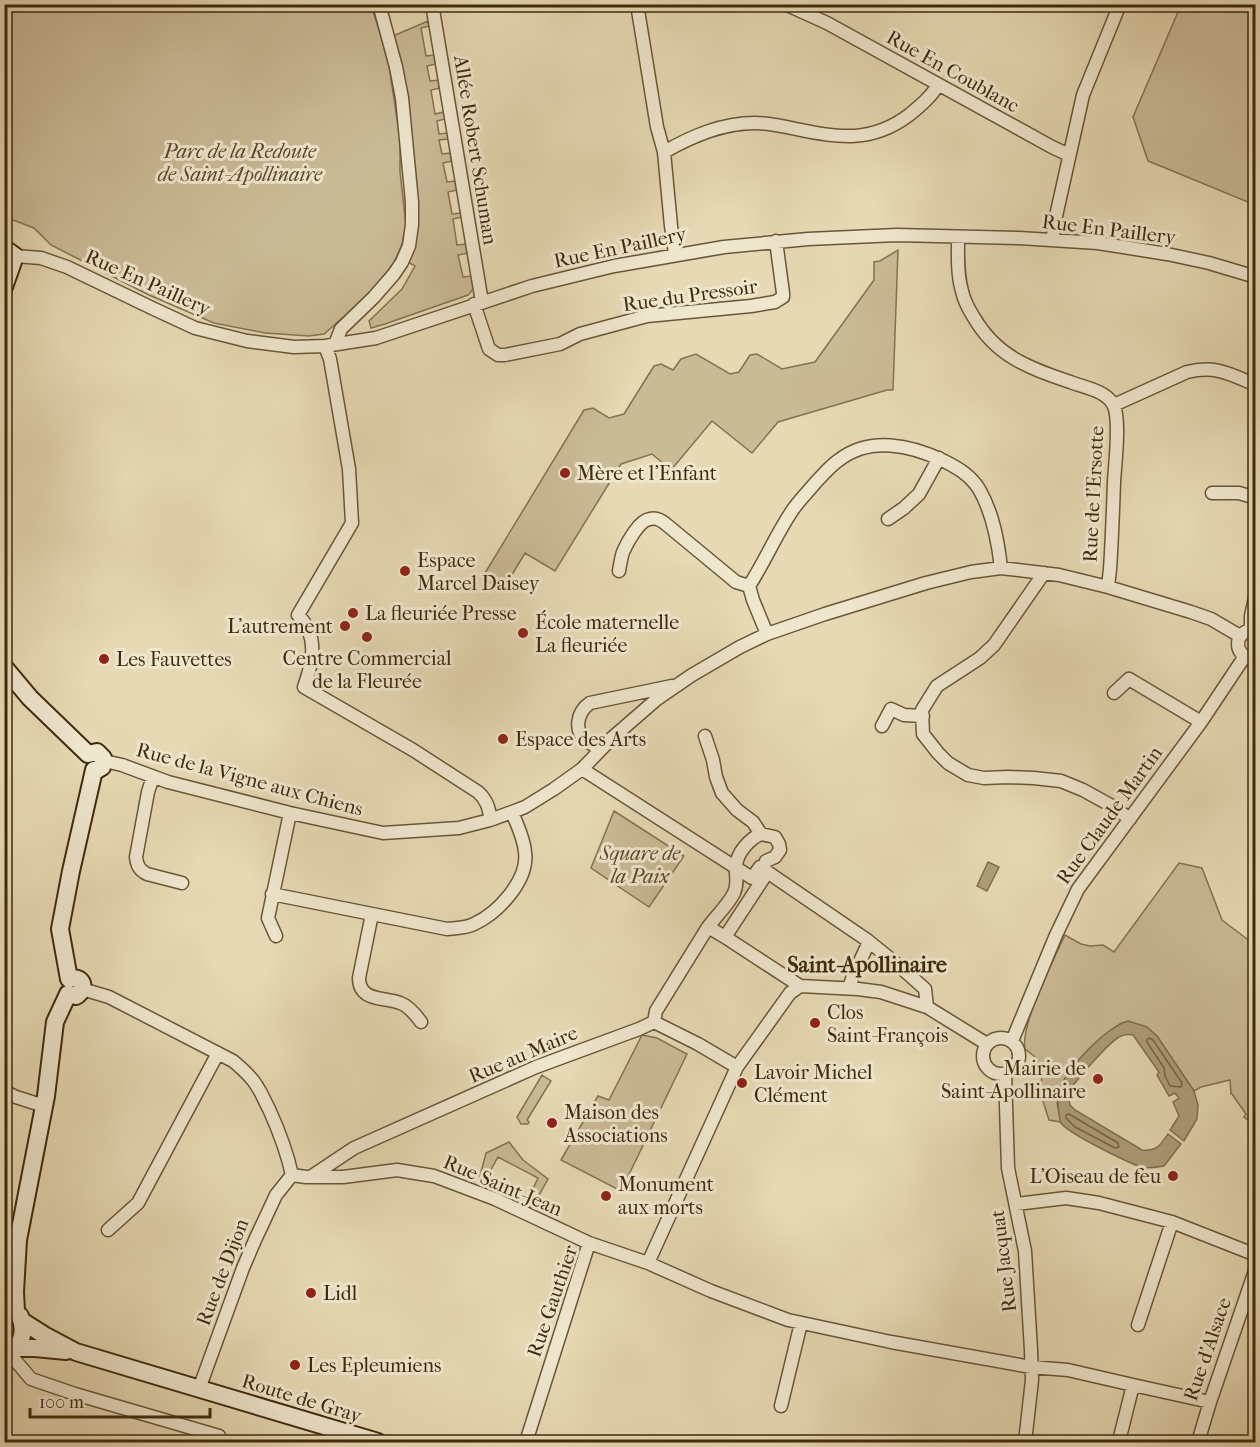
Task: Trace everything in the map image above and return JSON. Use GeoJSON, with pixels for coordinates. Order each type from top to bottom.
{"type":"FeatureCollection","features":[{"type":"Feature","properties":{"kind":"street"},"geometry":{"type":"LineString","coordinates":[[379,4],[402,98],[412,202],[412,225],[409,246],[394,274],[341,329],[330,345],[330,359],[349,469],[352,523],[298,615],[306,622],[311,634],[312,662],[304,687],[413,750],[478,792],[486,800],[490,820]]}},
{"type":"Feature","properties":{"kind":"street","name":"Allée Robert Schuman"},"geometry":{"type":"LineString","coordinates":[[432,4],[478,303]]}},
{"type":"Feature","properties":{"kind":"street"},"geometry":{"type":"LineString","coordinates":[[637,4],[657,127],[664,152],[670,226],[675,254]]}},
{"type":"Feature","properties":{"kind":"street","name":"Rue En Coublanc"},"geometry":{"type":"LineString","coordinates":[[785,4],[827,23],[1069,155]]}},
{"type":"Feature","properties":{"kind":"street"},"geometry":{"type":"LineString","coordinates":[[1053,240],[1054,225],[1083,95],[1120,4]]}},
{"type":"Feature","properties":{"kind":"street"},"geometry":{"type":"LineString","coordinates":[[664,152],[701,134],[734,124],[771,124],[835,136],[868,135],[903,119],[924,103],[938,85]]}},
{"type":"Feature","properties":{"kind":"street","name":"Rue En Paillery"},"geometry":{"type":"LineString","coordinates":[[10,252],[41,258],[67,267],[195,328],[248,341],[294,347],[330,345],[376,338],[478,303],[578,274],[675,254],[776,241],[883,235],[1098,243],[1209,263],[1256,277]]}},
{"type":"Feature","properties":{"kind":"street","name":"Rue de l'Ersotte"},"geometry":{"type":"LineString","coordinates":[[958,237],[959,276],[964,299],[979,327],[993,344],[1020,362],[1106,396],[1114,405],[1117,421],[1116,449],[1110,569],[1107,587]]}},
{"type":"Feature","properties":{"kind":"street","name":"Rue du Pressoir"},"geometry":{"type":"LineString","coordinates":[[478,303],[489,349],[498,355],[504,355],[560,344],[580,334],[647,316],[775,302],[783,297],[776,241]]}},
{"type":"Feature","properties":{"kind":"street"},"geometry":{"type":"LineString","coordinates":[[4,287],[10,252]]}},
{"type":"Feature","properties":{"kind":"street"},"geometry":{"type":"LineString","coordinates":[[1114,405],[1197,369],[1216,370],[1256,385]]}},
{"type":"Feature","properties":{"kind":"street"},"geometry":{"type":"LineString","coordinates":[[767,634],[749,586],[794,508],[841,458],[860,449],[879,445],[909,448],[939,458],[959,468],[980,491],[991,516],[997,537],[1001,568]]}},
{"type":"Feature","properties":{"kind":"street"},"geometry":{"type":"LineString","coordinates":[[888,519],[919,494],[939,458]]}},
{"type":"Feature","properties":{"kind":"street"},"geometry":{"type":"LineString","coordinates":[[1212,493],[1239,493],[1256,498]]}},
{"type":"Feature","properties":{"kind":"street"},"geometry":{"type":"LineString","coordinates":[[619,571],[623,553],[635,532],[645,520],[653,518],[667,525],[736,582],[749,586]]}},
{"type":"Feature","properties":{"kind":"street","name":"Rue de la Vigne aux Chiens"},"geometry":{"type":"LineString","coordinates":[[95,762],[122,765],[153,777],[290,813],[383,833],[459,828],[512,812],[539,798],[582,769],[642,711],[676,685],[723,656],[767,634],[926,583],[971,572],[1001,568],[1059,575],[1191,612],[1249,632]]}},
{"type":"Feature","properties":{"kind":"street"},"geometry":{"type":"LineString","coordinates":[[1044,573],[994,645],[980,658],[937,686],[922,710],[924,734],[948,764],[968,775],[984,778],[1034,778],[1060,781],[1083,790],[1130,819]]}},
{"type":"Feature","properties":{"kind":"street"},"geometry":{"type":"LineString","coordinates":[[1250,657],[1239,649],[1238,645],[1249,632],[1256,593]]}},
{"type":"Feature","properties":{"kind":"street","name":"Rue Claude Martin"},"geometry":{"type":"LineString","coordinates":[[1012,1041],[1056,935],[1078,889],[1250,657]]}},
{"type":"Feature","properties":{"kind":"street"},"geometry":{"type":"LineString","coordinates":[[4,667],[30,698],[95,762],[60,929],[73,987],[55,1022],[44,1106],[18,1240],[14,1313],[23,1325],[23,1336],[10,1351],[31,1378],[75,1394],[219,1436]]}},
{"type":"Feature","properties":{"kind":"street"},"geometry":{"type":"LineString","coordinates":[[1114,693],[1129,679],[1201,722]]}},
{"type":"Feature","properties":{"kind":"street"},"geometry":{"type":"LineString","coordinates":[[601,749],[587,741],[580,732],[578,720],[584,707],[590,703],[676,685]]}},
{"type":"Feature","properties":{"kind":"street"},"geometry":{"type":"LineString","coordinates":[[882,726],[891,709],[904,715],[923,716]]}},
{"type":"Feature","properties":{"kind":"street"},"geometry":{"type":"LineString","coordinates":[[705,736],[722,794],[737,810],[753,822],[761,834]]}},
{"type":"Feature","properties":{"kind":"street"},"geometry":{"type":"LineString","coordinates":[[582,769],[752,878],[760,867],[869,942],[924,989],[927,1007]]}},
{"type":"Feature","properties":{"kind":"street"},"geometry":{"type":"LineString","coordinates":[[153,777],[148,792],[136,863],[147,874],[182,883]]}},
{"type":"Feature","properties":{"kind":"street"},"geometry":{"type":"LineString","coordinates":[[272,894],[447,929],[474,925],[497,909],[513,892],[524,871],[526,853],[512,812]]}},
{"type":"Feature","properties":{"kind":"street"},"geometry":{"type":"LineString","coordinates":[[276,936],[267,918],[290,813]]}},
{"type":"Feature","properties":{"kind":"street"},"geometry":{"type":"LineString","coordinates":[[724,937],[765,876],[763,869],[766,861],[775,857],[780,850],[775,837],[761,834],[754,837],[738,858],[736,867],[738,883],[733,896],[708,927],[656,1011],[654,1022],[737,1067]]}},
{"type":"Feature","properties":{"kind":"street"},"geometry":{"type":"LineString","coordinates":[[372,914],[359,978],[361,989],[371,997],[402,1003],[414,1013],[421,1023]]}},
{"type":"Feature","properties":{"kind":"street"},"geometry":{"type":"LineString","coordinates":[[708,927],[800,986],[881,992],[927,1007],[987,1044]]}},
{"type":"Feature","properties":{"kind":"street"},"geometry":{"type":"LineString","coordinates":[[849,988],[869,942]]}},
{"type":"Feature","properties":{"kind":"street"},"geometry":{"type":"LineString","coordinates":[[800,986],[790,993],[737,1067],[648,1263],[711,1291],[788,1320],[891,1342],[1031,1366],[1068,1370],[1210,1401]]}},
{"type":"Feature","properties":{"kind":"street"},"geometry":{"type":"LineString","coordinates":[[73,987],[109,997],[233,1061],[242,1068],[256,1084],[280,1133],[292,1175]]}},
{"type":"Feature","properties":{"kind":"street","name":"Rue au Maire"},"geometry":{"type":"LineString","coordinates":[[311,1176],[354,1148],[536,1067],[654,1022]]}},
{"type":"Feature","properties":{"kind":"street"},"geometry":{"type":"LineString","coordinates":[[996,1038],[1012,1041],[1018,1049],[1019,1058],[1015,1069],[1005,1074],[993,1073],[985,1066],[982,1055],[987,1044],[996,1038]]}},
{"type":"Feature","properties":{"kind":"street"},"geometry":{"type":"LineString","coordinates":[[108,1230],[138,1203],[218,1053]]}},
{"type":"Feature","properties":{"kind":"street","name":"Rue Jacquat"},"geometry":{"type":"LineString","coordinates":[[1005,1074],[1008,1168],[1025,1251],[1032,1380],[1025,1443]]}},
{"type":"Feature","properties":{"kind":"street"},"geometry":{"type":"LineString","coordinates":[[4,1091],[44,1106]]}},
{"type":"Feature","properties":{"kind":"street","name":"Rue Saint-Jean"},"geometry":{"type":"LineString","coordinates":[[292,1175],[342,1177],[397,1170],[434,1176],[495,1199],[589,1243]]}},
{"type":"Feature","properties":{"kind":"street","name":"Rue de Dijon"},"geometry":{"type":"LineString","coordinates":[[199,1389],[258,1232],[276,1195],[292,1175]]}},
{"type":"Feature","properties":{"kind":"street"},"geometry":{"type":"LineString","coordinates":[[1016,1204],[1066,1198],[1099,1203],[1172,1222],[1256,1255]]}},
{"type":"Feature","properties":{"kind":"street"},"geometry":{"type":"LineString","coordinates":[[1138,1325],[1172,1222]]}},
{"type":"Feature","properties":{"kind":"street"},"geometry":{"type":"LineString","coordinates":[[4,1275],[18,1240]]}},
{"type":"Feature","properties":{"kind":"street","name":"Rue Gauthier"},"geometry":{"type":"LineString","coordinates":[[526,1443],[589,1243],[648,1263]]}},
{"type":"Feature","properties":{"kind":"street","name":"Rue d'Alsace"},"geometry":{"type":"LineString","coordinates":[[1198,1443],[1210,1401],[1256,1268]]}},
{"type":"Feature","properties":{"kind":"street","name":"Route de Gray"},"geometry":{"type":"LineString","coordinates":[[14,1313],[40,1333],[76,1352]]}},
{"type":"Feature","properties":{"kind":"street"},"geometry":{"type":"LineString","coordinates":[[781,1406],[801,1323]]}},
{"type":"Feature","properties":{"kind":"street","name":"Route de Gray"},"geometry":{"type":"LineString","coordinates":[[10,1351],[39,1348],[76,1352],[378,1443]]}},
{"type":"Feature","properties":{"kind":"street"},"geometry":{"type":"LineString","coordinates":[[1120,1437],[1133,1386]]}},
{"type":"Feature","properties":{"kind":"green space","name":"Parc de la Redoute de Saint-Apollinaire"},"geometry":{"type":"Polygon","coordinates":[[[4,5],[371,5],[389,66],[400,139],[400,172],[406,225],[402,244],[394,263],[372,292],[324,334],[309,336],[265,333],[214,323],[149,295],[51,245],[34,228],[5,217],[4,5]]]}},
{"type":"Feature","properties":{"kind":"green space"},"geometry":{"type":"Polygon","coordinates":[[[1181,5],[1255,5],[1255,205],[1148,161],[1133,117],[1181,5]]]}},
{"type":"Feature","properties":{"kind":"green space"},"geometry":{"type":"Polygon","coordinates":[[[428,21],[429,26],[421,28],[426,56],[434,55],[436,64],[427,66],[430,81],[439,80],[440,88],[431,90],[435,114],[444,112],[445,119],[437,121],[439,134],[448,133],[448,139],[439,140],[442,154],[450,153],[452,161],[443,163],[447,182],[456,181],[457,190],[448,192],[452,214],[461,213],[462,217],[453,219],[457,245],[466,244],[468,253],[458,255],[463,277],[472,276],[473,286],[468,295],[371,328],[369,321],[402,289],[415,266],[406,261],[414,247],[393,36],[428,21]]]}},
{"type":"Feature","properties":{"kind":"green space"},"geometry":{"type":"Polygon","coordinates":[[[898,250],[893,390],[778,422],[752,453],[712,421],[671,470],[652,454],[621,464],[555,571],[525,553],[503,590],[482,578],[584,410],[593,408],[609,418],[624,414],[654,366],[661,364],[673,370],[681,359],[696,354],[730,374],[739,372],[750,355],[757,354],[782,369],[815,362],[874,280],[874,262],[898,250]]]}},
{"type":"Feature","properties":{"kind":"green space","name":"Square de la Paix"},"geometry":{"type":"Polygon","coordinates":[[[614,811],[684,856],[649,907],[591,868],[614,811]]]}},
{"type":"Feature","properties":{"kind":"green space"},"geometry":{"type":"Polygon","coordinates":[[[1179,863],[1202,868],[1222,920],[1255,945],[1255,1125],[1244,1117],[1246,1114],[1231,1094],[1230,1080],[1194,1091],[1157,1036],[1121,1023],[1100,1039],[1073,1066],[1057,1103],[1061,1122],[1049,1120],[1040,1092],[1041,1069],[1034,1056],[1025,1049],[1025,1038],[1039,992],[1065,935],[1081,944],[1103,945],[1114,952],[1179,863]]]}},
{"type":"Feature","properties":{"kind":"green space"},"geometry":{"type":"Polygon","coordinates":[[[642,1035],[657,1038],[687,1054],[621,1191],[561,1160],[598,1096],[609,1100],[642,1035]]]}},
{"type":"Feature","properties":{"kind":"green space"},"geometry":{"type":"Polygon","coordinates":[[[542,1075],[551,1081],[527,1120],[528,1124],[521,1124],[517,1117],[542,1075]]]}},
{"type":"Feature","properties":{"kind":"green space"},"geometry":{"type":"Polygon","coordinates":[[[509,1142],[523,1160],[548,1179],[532,1208],[525,1205],[538,1178],[498,1157],[483,1184],[478,1183],[486,1153],[509,1142]]]}},
{"type":"Feature","properties":{"kind":"water"},"geometry":{"type":"Polygon","coordinates":[[[988,862],[999,867],[987,891],[977,886],[988,862]]]}},
{"type":"Feature","properties":{"kind":"water"},"geometry":{"type":"Polygon","coordinates":[[[1128,1021],[1147,1027],[1157,1036],[1194,1091],[1198,1105],[1197,1119],[1184,1141],[1170,1130],[1179,1116],[1173,1102],[1179,1098],[1175,1093],[1169,1096],[1157,1075],[1159,1072],[1133,1035],[1126,1034],[1119,1037],[1093,1062],[1070,1091],[1070,1105],[1142,1150],[1155,1149],[1168,1134],[1181,1144],[1164,1166],[1147,1168],[1134,1164],[1086,1140],[1066,1128],[1060,1121],[1058,1094],[1063,1082],[1078,1061],[1098,1040],[1128,1021]]]}},
{"type":"Feature","properties":{"kind":"place","name":"Mère et l'Enfant"},"geometry":{"type":"Point","coordinates":[565,473]}},
{"type":"Feature","properties":{"kind":"place","name":"Espace Marcel Daisey"},"geometry":{"type":"Point","coordinates":[405,571]}},
{"type":"Feature","properties":{"kind":"place","name":"La fleuriée Presse"},"geometry":{"type":"Point","coordinates":[353,613]}},
{"type":"Feature","properties":{"kind":"place","name":"L'autrement"},"geometry":{"type":"Point","coordinates":[345,626]}},
{"type":"Feature","properties":{"kind":"place","name":"École maternelle La fleuriée"},"geometry":{"type":"Point","coordinates":[523,633]}},
{"type":"Feature","properties":{"kind":"place","name":"Centre Commercial de la Fleurée"},"geometry":{"type":"Point","coordinates":[367,637]}},
{"type":"Feature","properties":{"kind":"place","name":"Les Fauvettes"},"geometry":{"type":"Point","coordinates":[104,659]}},
{"type":"Feature","properties":{"kind":"place","name":"Espace des Arts"},"geometry":{"type":"Point","coordinates":[503,739]}},
{"type":"Feature","properties":{"kind":"place","name":"Clos Saint-François"},"geometry":{"type":"Point","coordinates":[815,1023]}},
{"type":"Feature","properties":{"kind":"place","name":"Mairie de Saint-Apollinaire"},"geometry":{"type":"Point","coordinates":[1098,1079]}},
{"type":"Feature","properties":{"kind":"place","name":"Lavoir Michel Clément"},"geometry":{"type":"Point","coordinates":[742,1083]}},
{"type":"Feature","properties":{"kind":"place","name":"Maison des Associations"},"geometry":{"type":"Point","coordinates":[552,1123]}},
{"type":"Feature","properties":{"kind":"place","name":"L'Oiseau de feu"},"geometry":{"type":"Point","coordinates":[1173,1176]}},
{"type":"Feature","properties":{"kind":"place","name":"Monument aux morts"},"geometry":{"type":"Point","coordinates":[606,1196]}},
{"type":"Feature","properties":{"kind":"place","name":"Lidl"},"geometry":{"type":"Point","coordinates":[311,1293]}},
{"type":"Feature","properties":{"kind":"place","name":"Les Epleumiens"},"geometry":{"type":"Point","coordinates":[295,1365]}},
{"type":"Feature","properties":{"kind":"district","name":"Saint-Apollinaire"},"geometry":{"type":"Point","coordinates":[867,964]}}]}
